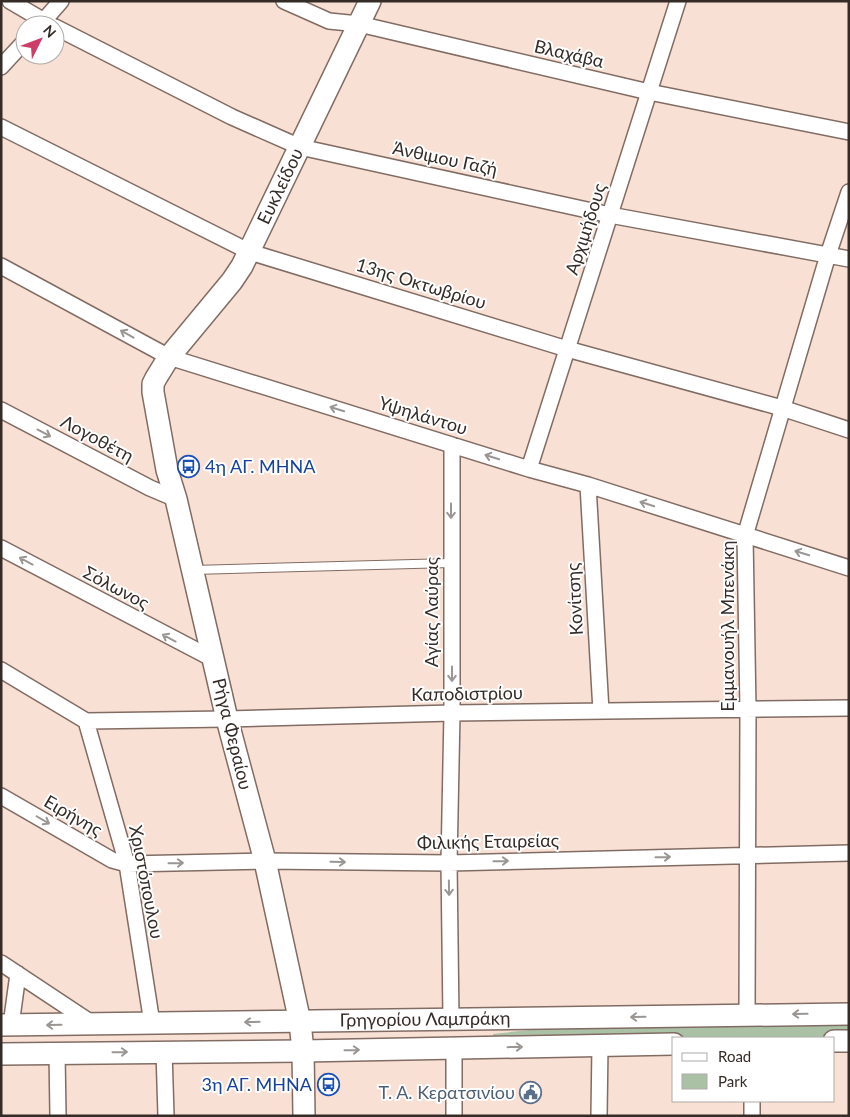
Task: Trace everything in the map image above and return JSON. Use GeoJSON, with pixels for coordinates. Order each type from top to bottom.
{"type":"FeatureCollection","features":[{"type":"Feature","properties":{"kind":"main road","name":"Ευκλείδου"},"geometry":{"type":"LineString","coordinates":[[169,358],[232,281],[250,252],[370,1]]}},
{"type":"Feature","properties":{"kind":"main road","name":"Ρήγα Φεραίου"},"geometry":{"type":"LineString","coordinates":[[169,358],[153,384],[153,392],[168,470],[227,720],[265,861],[300,1022],[303,1051],[304,1116]]}},
{"type":"Feature","properties":{"kind":"main road","name":"Γρηγορίου Λαμπράκη"},"geometry":{"type":"LineString","coordinates":[[6,1025],[849,1014]]}},
{"type":"Feature","properties":{"kind":"main road"},"geometry":{"type":"LineString","coordinates":[[835,1041],[849,1041]]}},
{"type":"Feature","properties":{"kind":"main road","name":"Γρηγορίου Λαμπράκη"},"geometry":{"type":"LineString","coordinates":[[1,1054],[672,1044]]}},
{"type":"Feature","properties":{"kind":"street","name":"Άνθιμου Γαζή"},"geometry":{"type":"LineString","coordinates":[[10,1],[32,15]]}},
{"type":"Feature","properties":{"kind":"street"},"geometry":{"type":"LineString","coordinates":[[53,15],[61,1]]}},
{"type":"Feature","properties":{"kind":"street","name":"Βλαχάβα"},"geometry":{"type":"LineString","coordinates":[[284,1],[329,21],[359,24],[649,92],[849,132]]}},
{"type":"Feature","properties":{"kind":"street","name":"Αρχιμήδους"},"geometry":{"type":"LineString","coordinates":[[529,469],[678,1]]}},
{"type":"Feature","properties":{"kind":"street","name":"Άνθιμου Γαζή"},"geometry":{"type":"LineString","coordinates":[[65,34],[232,117],[300,146],[610,215],[849,259]]}},
{"type":"Feature","properties":{"kind":"street"},"geometry":{"type":"LineString","coordinates":[[1,67],[15,52]]}},
{"type":"Feature","properties":{"kind":"street","name":"13ης Οκτωβρίου"},"geometry":{"type":"LineString","coordinates":[[1,127],[250,252],[567,349],[782,408],[849,430]]}},
{"type":"Feature","properties":{"kind":"street","name":"Εμμανουήλ Μπενάκη"},"geometry":{"type":"LineString","coordinates":[[748,1015],[748,710],[745,536],[828,255],[849,192]]}},
{"type":"Feature","properties":{"kind":"street","name":"Υψηλάντου"},"geometry":{"type":"LineString","coordinates":[[1,266],[169,358],[529,469],[588,485],[849,568]]}},
{"type":"Feature","properties":{"kind":"street","name":"Λογοθέτη"},"geometry":{"type":"LineString","coordinates":[[1,410],[150,488],[176,499]]}},
{"type":"Feature","properties":{"kind":"street","name":"Αγίας Λαύρας"},"geometry":{"type":"LineString","coordinates":[[451,1019],[449,863],[452,713],[452,445]]}},
{"type":"Feature","properties":{"kind":"street","name":"Κονίτσης"},"geometry":{"type":"LineString","coordinates":[[588,485],[600,711]]}},
{"type":"Feature","properties":{"kind":"street","name":"Σόλωνος"},"geometry":{"type":"LineString","coordinates":[[1,548],[213,660]]}},
{"type":"Feature","properties":{"kind":"street"},"geometry":{"type":"LineString","coordinates":[[1,670],[86,720]]}},
{"type":"Feature","properties":{"kind":"street","name":"Καποδιστρίου"},"geometry":{"type":"LineString","coordinates":[[86,720],[227,720],[452,713],[849,708]]}},
{"type":"Feature","properties":{"kind":"street","name":"Χριστόπουλου"},"geometry":{"type":"LineString","coordinates":[[86,720],[127,864],[152,1023]]}},
{"type":"Feature","properties":{"kind":"street","name":"Ειρήνης"},"geometry":{"type":"LineString","coordinates":[[1,796],[112,860],[127,864]]}},
{"type":"Feature","properties":{"kind":"street","name":"Φιλικής Εταιρείας"},"geometry":{"type":"LineString","coordinates":[[127,864],[265,861],[449,863],[849,853]]}},
{"type":"Feature","properties":{"kind":"street"},"geometry":{"type":"LineString","coordinates":[[1,963],[93,1024]]}},
{"type":"Feature","properties":{"kind":"street"},"geometry":{"type":"LineString","coordinates":[[6,1025],[18,974]]}},
{"type":"Feature","properties":{"kind":"street"},"geometry":{"type":"LineString","coordinates":[[599,1116],[600,1046]]}},
{"type":"Feature","properties":{"kind":"street"},"geometry":{"type":"LineString","coordinates":[[454,1048],[454,1116]]}},
{"type":"Feature","properties":{"kind":"street"},"geometry":{"type":"LineString","coordinates":[[164,1051],[166,1116]]}},
{"type":"Feature","properties":{"kind":"street"},"geometry":{"type":"LineString","coordinates":[[57,1053],[58,1116]]}},
{"type":"Feature","properties":{"kind":"street"},"geometry":{"type":"LineString","coordinates":[[752,1102],[752,1116]]}},
{"type":"Feature","properties":{"kind":"lane"},"geometry":{"type":"LineString","coordinates":[[192,570],[451,563]]}},
{"type":"Feature","properties":{"kind":"green space"},"geometry":{"type":"Polygon","coordinates":[[[849,1023],[849,1039],[835,1039],[835,1037],[493,1037],[493,1034],[557,1027],[849,1023]]]}},
{"type":"Feature","properties":{"kind":"place","name":"4η ΑΓ. ΜΗΝΑ"},"geometry":{"type":"Point","coordinates":[189,467]}},
{"type":"Feature","properties":{"kind":"place","name":"3η ΑΓ. ΜΗΝΑ"},"geometry":{"type":"Point","coordinates":[328,1085]}},
{"type":"Feature","properties":{"kind":"place","name":"Τ. Α. Κερατσινίου"},"geometry":{"type":"Point","coordinates":[531,1093]}}]}
